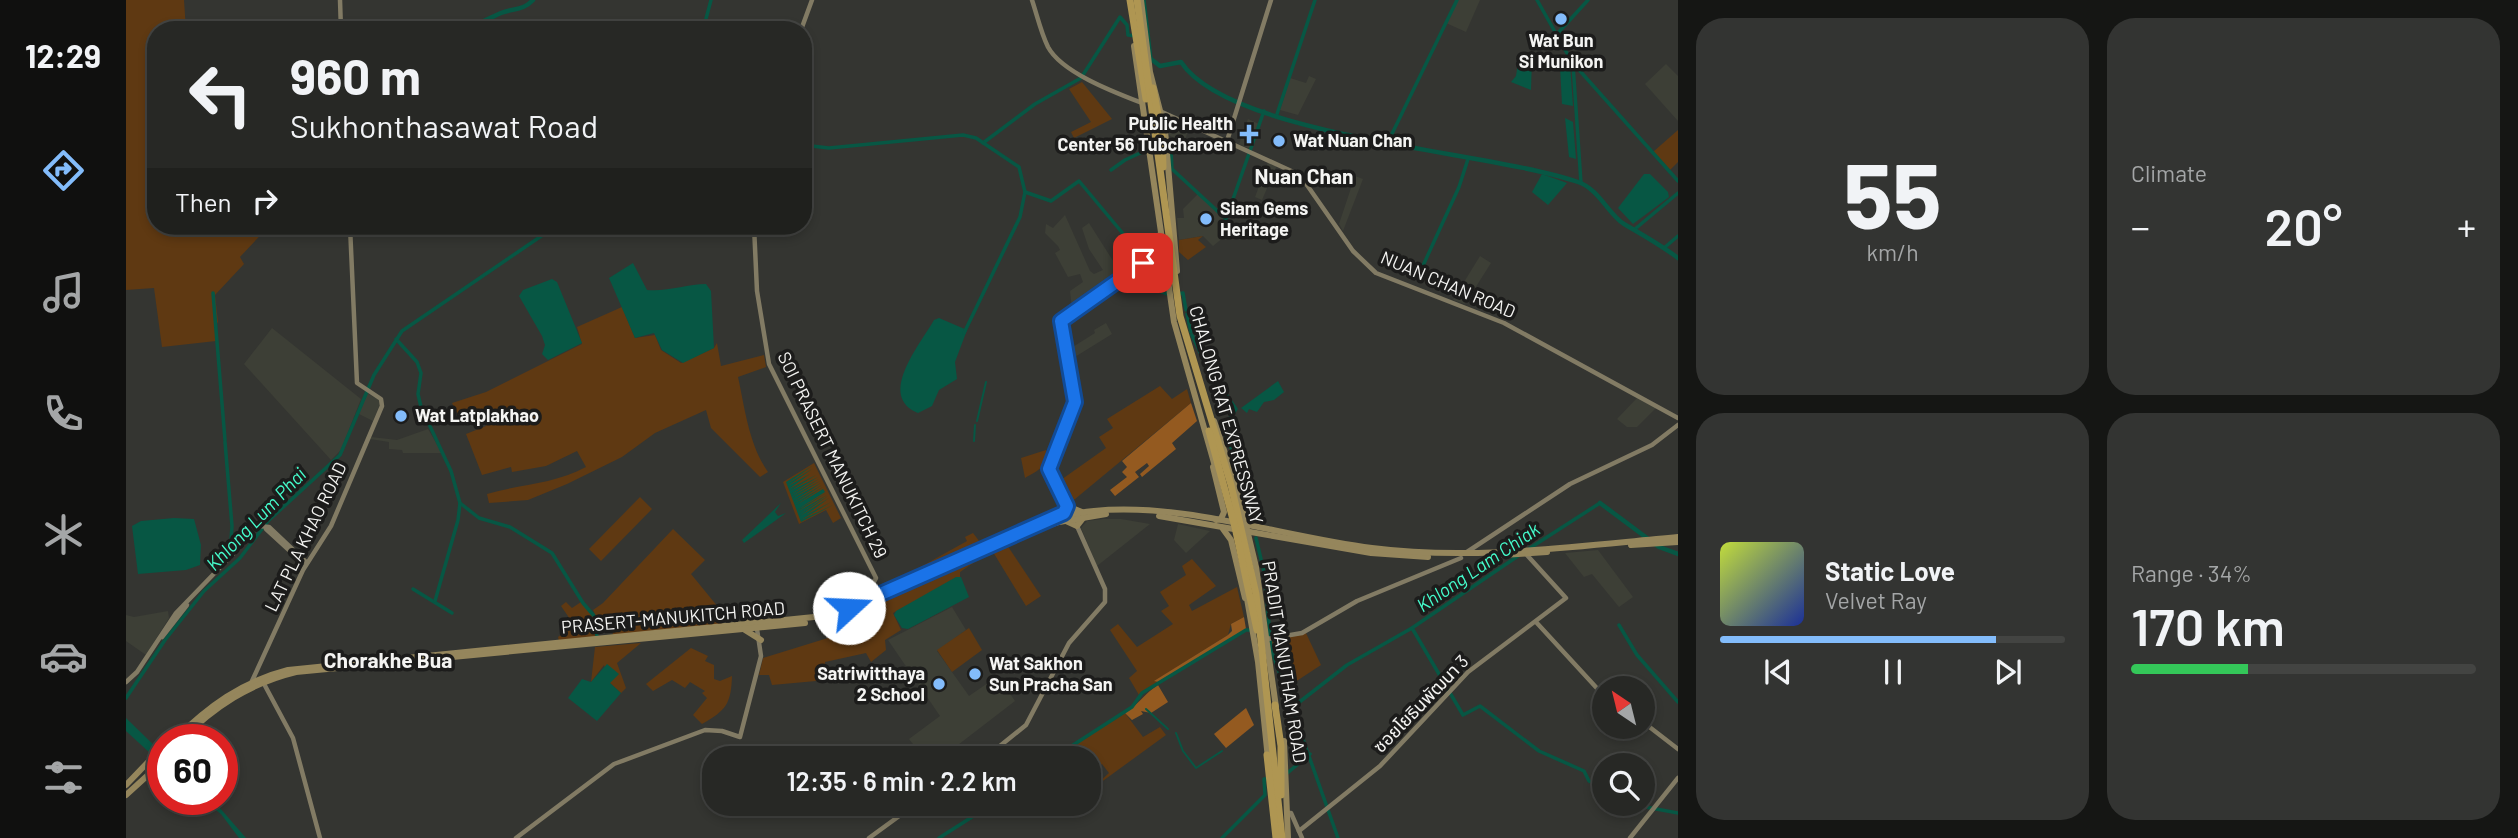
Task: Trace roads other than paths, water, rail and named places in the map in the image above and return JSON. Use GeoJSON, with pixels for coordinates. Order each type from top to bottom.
{"type":"FeatureCollection","features":[{"type":"Feature","properties":{"kind":"highway"},"geometry":{"type":"LineString","coordinates":[[1134,0],[1133,32],[1145,101]]}},
{"type":"Feature","properties":{"kind":"highway","name":"CHALONG RAT EXPRESSWAY"},"geometry":{"type":"LineString","coordinates":[[1134,0],[1145,101],[1177,314],[1230,506],[1259,642],[1280,838]]}},
{"type":"Feature","properties":{"kind":"highway","name":"CHALONG RAT EXPRESSWAY"},"geometry":{"type":"LineString","coordinates":[[1134,0],[1184,332],[1231,485],[1254,582],[1280,838]]}},
{"type":"Feature","properties":{"kind":"highway"},"geometry":{"type":"LineString","coordinates":[[1150,72],[1165,149],[1164,180],[1171,254]]}},
{"type":"Feature","properties":{"kind":"highway"},"geometry":{"type":"LineString","coordinates":[[1275,705],[1285,774],[1285,815],[1280,838]]}},
{"type":"Feature","properties":{"kind":"highway"},"geometry":{"type":"LineString","coordinates":[[1268,755],[1273,810],[1280,838]]}},
{"type":"Feature","properties":{"kind":"main road"},"geometry":{"type":"LineString","coordinates":[[340,0],[341,21]]}},
{"type":"Feature","properties":{"kind":"main road"},"geometry":{"type":"LineString","coordinates":[[804,21],[812,0]]}},
{"type":"Feature","properties":{"kind":"main road"},"geometry":{"type":"LineString","coordinates":[[1032,0],[1050,50],[1082,76],[1145,101]]}},
{"type":"Feature","properties":{"kind":"main road","name":"PRADIT MANUTHAM ROAD"},"geometry":{"type":"LineString","coordinates":[[1134,0],[1162,111],[1180,294],[1194,357],[1237,488],[1256,567],[1269,639],[1275,705]]}},
{"type":"Feature","properties":{"kind":"main road"},"geometry":{"type":"LineString","coordinates":[[1227,141],[1271,0]]}},
{"type":"Feature","properties":{"kind":"main road","name":"PRADIT MANUTHAM ROAD"},"geometry":{"type":"LineString","coordinates":[[1133,32],[1145,101],[1169,295],[1180,346],[1222,490],[1241,569],[1252,629],[1268,755]]}},
{"type":"Feature","properties":{"kind":"main road"},"geometry":{"type":"LineString","coordinates":[[1134,47],[1142,51],[1146,40]]}},
{"type":"Feature","properties":{"kind":"main road","name":"NUAN CHAN ROAD"},"geometry":{"type":"LineString","coordinates":[[1162,111],[1301,176],[1353,251],[1373,270],[1510,326],[1678,418]]}},
{"type":"Feature","properties":{"kind":"main road"},"geometry":{"type":"LineString","coordinates":[[1000,746],[1026,725],[1069,643],[1105,602],[1104,587],[1049,469],[1075,402],[1061,321],[1154,255],[1153,238],[1160,233]]}},
{"type":"Feature","properties":{"kind":"main road","name":"LAT PLA KHAO ROAD"},"geometry":{"type":"LineString","coordinates":[[253,681],[305,566],[331,526],[382,406],[382,399],[358,384],[356,378],[350,235]]}},
{"type":"Feature","properties":{"kind":"main road","name":"SOI PRASERT MANUKITCH 29"},"geometry":{"type":"LineString","coordinates":[[754,235],[757,291],[769,364],[876,580],[816,613],[814,617]]}},
{"type":"Feature","properties":{"kind":"main road"},"geometry":{"type":"LineString","coordinates":[[1166,275],[1168,268],[1173,266],[1177,272]]}},
{"type":"Feature","properties":{"kind":"main road"},"geometry":{"type":"LineString","coordinates":[[1269,639],[1302,633],[1351,604],[1441,566],[1570,484],[1652,445],[1678,425]]}},
{"type":"Feature","properties":{"kind":"main road"},"geometry":{"type":"LineString","coordinates":[[1224,445],[1254,544],[1263,608]]}},
{"type":"Feature","properties":{"kind":"main road"},"geometry":{"type":"LineString","coordinates":[[1209,450],[1224,511],[1235,530]]}},
{"type":"Feature","properties":{"kind":"main road"},"geometry":{"type":"LineString","coordinates":[[1224,511],[1229,515],[1238,515],[1244,504]]}},
{"type":"Feature","properties":{"kind":"main road"},"geometry":{"type":"LineString","coordinates":[[1067,506],[1084,514],[1077,526]]}},
{"type":"Feature","properties":{"kind":"main road"},"geometry":{"type":"LineString","coordinates":[[1067,506],[1063,519],[1077,526]]}},
{"type":"Feature","properties":{"kind":"main road","name":"PRASERT-MANUKITCH ROAD"},"geometry":{"type":"LineString","coordinates":[[766,626],[814,617],[873,599],[1053,521],[1093,513],[1143,510],[1229,522],[1371,553],[1443,558],[1482,552],[1524,552],[1642,540],[1656,541]]}},
{"type":"Feature","properties":{"kind":"main road"},"geometry":{"type":"LineString","coordinates":[[1214,520],[1221,519],[1224,511]]}},
{"type":"Feature","properties":{"kind":"main road","name":"PRASERT-MANUKITCH ROAD"},"geometry":{"type":"LineString","coordinates":[[1093,513],[1155,516],[1235,530],[1249,528],[1372,548],[1462,555],[1656,541]]}},
{"type":"Feature","properties":{"kind":"main road","name":"PRASERT-MANUKITCH ROAD"},"geometry":{"type":"LineString","coordinates":[[193,724],[253,681],[306,666],[377,662],[824,619],[869,606],[1053,521]]}},
{"type":"Feature","properties":{"kind":"main road"},"geometry":{"type":"LineString","coordinates":[[126,683],[138,675],[192,598],[234,557],[258,527],[271,531],[305,566]]}},
{"type":"Feature","properties":{"kind":"main road"},"geometry":{"type":"LineString","coordinates":[[1222,528],[1230,537],[1248,606]]}},
{"type":"Feature","properties":{"kind":"main road"},"geometry":{"type":"LineString","coordinates":[[1656,541],[1678,537]]}},
{"type":"Feature","properties":{"kind":"main road"},"geometry":{"type":"LineString","coordinates":[[1233,549],[1239,541],[1250,540],[1254,544]]}},
{"type":"Feature","properties":{"kind":"main road"},"geometry":{"type":"LineString","coordinates":[[1479,544],[1478,549],[1482,552]]}},
{"type":"Feature","properties":{"kind":"main road","name":"ซอยโยธินพัฒนา 3"},"geometry":{"type":"LineString","coordinates":[[1299,831],[1380,766],[1447,692],[1473,668],[1566,598],[1524,552]]}},
{"type":"Feature","properties":{"kind":"main road"},"geometry":{"type":"LineString","coordinates":[[301,559],[311,557]]}},
{"type":"Feature","properties":{"kind":"main road"},"geometry":{"type":"LineString","coordinates":[[1441,566],[1443,558]]}},
{"type":"Feature","properties":{"kind":"main road"},"geometry":{"type":"LineString","coordinates":[[750,617],[766,626],[760,639],[746,628],[750,617]]}},
{"type":"Feature","properties":{"kind":"main road"},"geometry":{"type":"LineString","coordinates":[[1536,622],[1592,683]]}},
{"type":"Feature","properties":{"kind":"main road"},"geometry":{"type":"LineString","coordinates":[[516,838],[614,764],[705,730],[722,731],[740,737],[761,659],[756,627]]}},
{"type":"Feature","properties":{"kind":"main road"},"geometry":{"type":"LineString","coordinates":[[261,666],[274,676],[268,685],[267,693]]}},
{"type":"Feature","properties":{"kind":"main road","name":"PRASERT-MANUKITCH ROAD"},"geometry":{"type":"LineString","coordinates":[[236,692],[274,676]]}},
{"type":"Feature","properties":{"kind":"main road"},"geometry":{"type":"LineString","coordinates":[[253,681],[263,682],[293,738],[320,838]]}},
{"type":"Feature","properties":{"kind":"main road"},"geometry":{"type":"LineString","coordinates":[[248,689],[260,687],[267,693]]}},
{"type":"Feature","properties":{"kind":"main road","name":"PRASERT-MANUKITCH ROAD"},"geometry":{"type":"LineString","coordinates":[[195,724],[199,719]]}},
{"type":"Feature","properties":{"kind":"main road"},"geometry":{"type":"LineString","coordinates":[[1656,732],[1678,749]]}},
{"type":"Feature","properties":{"kind":"main road"},"geometry":{"type":"LineString","coordinates":[[126,786],[151,759],[159,765],[126,795]]}},
{"type":"Feature","properties":{"kind":"main road"},"geometry":{"type":"LineString","coordinates":[[126,786],[145,772]]}},
{"type":"Feature","properties":{"kind":"main road"},"geometry":{"type":"LineString","coordinates":[[126,795],[145,772]]}},
{"type":"Feature","properties":{"kind":"main road","name":"PRADIT MANUTHAM ROAD"},"geometry":{"type":"LineString","coordinates":[[1269,777],[1280,838]]}},
{"type":"Feature","properties":{"kind":"main road"},"geometry":{"type":"LineString","coordinates":[[1630,838],[1678,778]]}},
{"type":"Feature","properties":{"kind":"main road"},"geometry":{"type":"LineString","coordinates":[[1285,815],[1291,813],[1302,838]]}},
{"type":"Feature","properties":{"kind":"main road"},"geometry":{"type":"LineString","coordinates":[[869,838],[899,816]]}},
{"type":"Feature","properties":{"kind":"waterway"},"geometry":{"type":"LineString","coordinates":[[483,21],[522,8],[533,0]]}},
{"type":"Feature","properties":{"kind":"waterway"},"geometry":{"type":"LineString","coordinates":[[705,21],[711,0]]}},
{"type":"Feature","properties":{"kind":"waterway"},"geometry":{"type":"LineString","coordinates":[[1144,0],[1151,59]]}},
{"type":"Feature","properties":{"kind":"waterway"},"geometry":{"type":"LineString","coordinates":[[1277,114],[1315,0]]}},
{"type":"Feature","properties":{"kind":"waterway"},"geometry":{"type":"LineString","coordinates":[[1388,142],[1457,0]]}},
{"type":"Feature","properties":{"kind":"waterway"},"geometry":{"type":"LineString","coordinates":[[1537,0],[1572,62],[1678,181]]}},
{"type":"Feature","properties":{"kind":"waterway"},"geometry":{"type":"LineString","coordinates":[[1557,34],[1588,0]]}},
{"type":"Feature","properties":{"kind":"waterway"},"geometry":{"type":"LineString","coordinates":[[983,143],[1035,104],[1081,78],[1120,17],[1127,25],[1128,35],[1136,36]]}},
{"type":"Feature","properties":{"kind":"waterway"},"geometry":{"type":"LineString","coordinates":[[1151,59],[1160,66],[1181,62],[1209,87],[1251,108],[1305,125],[1365,139],[1538,171],[1578,182],[1592,190],[1624,224],[1678,258]]}},
{"type":"Feature","properties":{"kind":"waterway"},"geometry":{"type":"LineString","coordinates":[[1573,64],[1581,183]]}},
{"type":"Feature","properties":{"kind":"waterway"},"geometry":{"type":"LineString","coordinates":[[1167,150],[1171,150],[1172,169],[1226,219],[1264,111]]}},
{"type":"Feature","properties":{"kind":"waterway"},"geometry":{"type":"LineString","coordinates":[[812,146],[829,148],[963,135],[976,138],[1019,167],[1025,192],[1020,217],[964,333]]}},
{"type":"Feature","properties":{"kind":"waterway"},"geometry":{"type":"LineString","coordinates":[[1111,170],[1149,149]]}},
{"type":"Feature","properties":{"kind":"waterway"},"geometry":{"type":"LineString","coordinates":[[1421,270],[1459,187],[1468,159]]}},
{"type":"Feature","properties":{"kind":"waterway"},"geometry":{"type":"LineString","coordinates":[[1025,192],[1051,201],[1079,181],[1125,236],[1162,292],[1171,295]]}},
{"type":"Feature","properties":{"kind":"waterway"},"geometry":{"type":"LineString","coordinates":[[1635,229],[1678,193]]}},
{"type":"Feature","properties":{"kind":"waterway","name":"Khlong Lum Phai"},"geometry":{"type":"LineString","coordinates":[[126,698],[165,640],[204,591],[240,558],[268,521],[340,455],[374,375],[402,331],[543,235]]}},
{"type":"Feature","properties":{"kind":"waterway"},"geometry":{"type":"LineString","coordinates":[[1664,248],[1678,236]]}},
{"type":"Feature","properties":{"kind":"waterway"},"geometry":{"type":"LineString","coordinates":[[213,293],[225,440]]}},
{"type":"Feature","properties":{"kind":"waterway"},"geometry":{"type":"LineString","coordinates":[[1178,294],[1183,293],[1186,310]]}},
{"type":"Feature","properties":{"kind":"waterway"},"geometry":{"type":"LineString","coordinates":[[1187,314],[1191,332]]}},
{"type":"Feature","properties":{"kind":"waterway"},"geometry":{"type":"LineString","coordinates":[[1192,335],[1207,367],[1236,409],[1223,428],[1238,464],[1253,524]]}},
{"type":"Feature","properties":{"kind":"waterway"},"geometry":{"type":"LineString","coordinates":[[396,339],[417,362],[421,373],[418,394],[421,407],[451,471],[460,503],[479,518],[510,527],[552,553],[583,603],[595,617],[597,637]]}},
{"type":"Feature","properties":{"kind":"waterway"},"geometry":{"type":"LineString","coordinates":[[977,421],[986,382]]}},
{"type":"Feature","properties":{"kind":"waterway"},"geometry":{"type":"LineString","coordinates":[[974,441],[975,425]]}},
{"type":"Feature","properties":{"kind":"waterway"},"geometry":{"type":"LineString","coordinates":[[225,442],[232,526],[230,554]]}},
{"type":"Feature","properties":{"kind":"waterway"},"geometry":{"type":"LineString","coordinates":[[435,601],[458,520],[460,503]]}},
{"type":"Feature","properties":{"kind":"waterway","name":"Khlong Lam Chiak"},"geometry":{"type":"LineString","coordinates":[[1530,548],[1600,503]]}},
{"type":"Feature","properties":{"kind":"waterway","name":"Khlong Lam Chiak"},"geometry":{"type":"LineString","coordinates":[[1600,503],[1659,547],[1678,554]]}},
{"type":"Feature","properties":{"kind":"waterway"},"geometry":{"type":"LineString","coordinates":[[1256,538],[1265,576],[1271,649],[1338,838]]}},
{"type":"Feature","properties":{"kind":"waterway","name":"Khlong Lam Chiak"},"geometry":{"type":"LineString","coordinates":[[1293,707],[1347,665],[1412,628],[1518,556]]}},
{"type":"Feature","properties":{"kind":"waterway"},"geometry":{"type":"LineString","coordinates":[[413,589],[452,613]]}},
{"type":"Feature","properties":{"kind":"waterway"},"geometry":{"type":"LineString","coordinates":[[1619,625],[1637,655],[1678,702]]}},
{"type":"Feature","properties":{"kind":"waterway"},"geometry":{"type":"LineString","coordinates":[[1412,628],[1463,715],[1480,706],[1539,751],[1584,771],[1592,782]]}},
{"type":"Feature","properties":{"kind":"waterway"},"geometry":{"type":"LineString","coordinates":[[1072,746],[1132,707],[1142,693],[1246,630],[1253,630]]}},
{"type":"Feature","properties":{"kind":"waterway"},"geometry":{"type":"LineString","coordinates":[[1146,709],[1168,729]]}},
{"type":"Feature","properties":{"kind":"waterway"},"geometry":{"type":"LineString","coordinates":[[1176,733],[1183,751],[1196,768],[1222,751]]}},
{"type":"Feature","properties":{"kind":"waterway"},"geometry":{"type":"LineString","coordinates":[[1285,775],[1310,754]]}},
{"type":"Feature","properties":{"kind":"waterway"},"geometry":{"type":"LineString","coordinates":[[1222,838],[1265,795],[1264,779],[1268,779]]}},
{"type":"Feature","properties":{"kind":"waterway"},"geometry":{"type":"LineString","coordinates":[[1655,809],[1678,813]]}},
{"type":"Feature","properties":{"kind":"waterway"},"geometry":{"type":"LineString","coordinates":[[939,838],[974,816]]}},
{"type":"Feature","properties":{"kind":"place","name":"Wat Bun Si Munikon"},"geometry":{"type":"Point","coordinates":[1561,19]}},
{"type":"Feature","properties":{"kind":"place","name":"Public Health Center 56 Tubcharoen"},"geometry":{"type":"Point","coordinates":[1249,134]}},
{"type":"Feature","properties":{"kind":"place","name":"Wat Nuan Chan"},"geometry":{"type":"Point","coordinates":[1279,141]}},
{"type":"Feature","properties":{"kind":"place","name":"Siam Gems Heritage"},"geometry":{"type":"Point","coordinates":[1206,219]}},
{"type":"Feature","properties":{"kind":"place","name":"Wat Latplakhao"},"geometry":{"type":"Point","coordinates":[401,416]}},
{"type":"Feature","properties":{"kind":"place","name":"Wat Sakhon Sun Pracha San"},"geometry":{"type":"Point","coordinates":[975,674]}},
{"type":"Feature","properties":{"kind":"place","name":"Satriwitthaya 2 School"},"geometry":{"type":"Point","coordinates":[939,684]}},
{"type":"Feature","properties":{"kind":"district","name":"Nuan Chan"},"geometry":{"type":"Point","coordinates":[1304,177]}},
{"type":"Feature","properties":{"kind":"district","name":"Chorakhe Bua"},"geometry":{"type":"Point","coordinates":[388,661]}}]}
